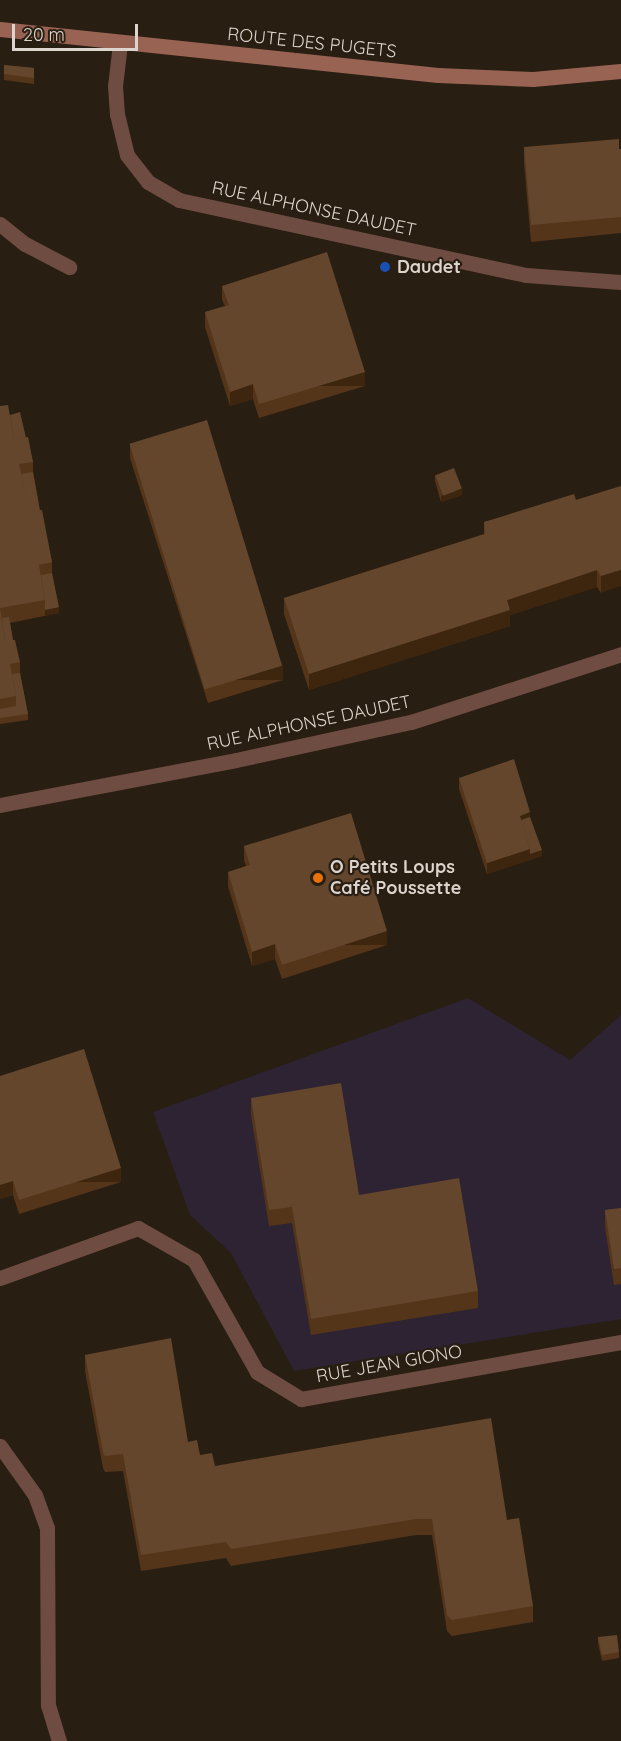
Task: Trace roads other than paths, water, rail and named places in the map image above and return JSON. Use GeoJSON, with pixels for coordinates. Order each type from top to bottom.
{"type":"FeatureCollection","features":[{"type":"Feature","properties":{"kind":"main road","name":"ROUTE DES PUGETS"},"geometry":{"type":"LineString","coordinates":[[0,29],[120,44],[438,75],[533,79],[621,71]]}},
{"type":"Feature","properties":{"kind":"street","name":"RUE ALPHONSE DAUDET"},"geometry":{"type":"LineString","coordinates":[[120,44],[115,86],[116,105],[127,155],[148,182],[179,200],[526,275],[621,282]]}},
{"type":"Feature","properties":{"kind":"street"},"geometry":{"type":"LineString","coordinates":[[0,224],[25,244],[69,267]]}},
{"type":"Feature","properties":{"kind":"street","name":"RUE ALPHONSE DAUDET"},"geometry":{"type":"LineString","coordinates":[[0,805],[236,760],[411,722],[621,654]]}},
{"type":"Feature","properties":{"kind":"street","name":"RUE JEAN GIONO"},"geometry":{"type":"LineString","coordinates":[[0,1278],[138,1228],[194,1260],[257,1372],[301,1399],[621,1342]]}},
{"type":"Feature","properties":{"kind":"street"},"geometry":{"type":"LineString","coordinates":[[0,1446],[35,1495],[47,1528],[48,1705],[59,1741]]}},
{"type":"Feature","properties":{"kind":"place","name":"Daudet"},"geometry":{"type":"Point","coordinates":[385,267]}},
{"type":"Feature","properties":{"kind":"place","name":"O Petits Loups Café Poussette"},"geometry":{"type":"Point","coordinates":[318,878]}}]}
